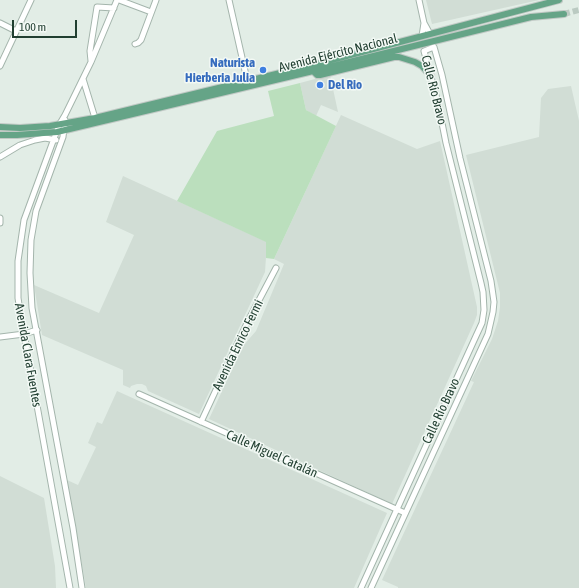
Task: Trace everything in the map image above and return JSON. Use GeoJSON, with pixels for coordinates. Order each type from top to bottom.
{"type":"FeatureCollection","features":[{"type":"Feature","properties":{"kind":"main road","name":"Avenida Ejército Nacional"},"geometry":{"type":"LineString","coordinates":[[0,127],[20,128],[59,125],[65,127],[248,84],[559,0]]}},
{"type":"Feature","properties":{"kind":"main road","name":"Avenida Ejército Nacional"},"geometry":{"type":"LineString","coordinates":[[0,135],[57,132],[65,127],[95,118],[313,71],[532,17],[564,14]]}},
{"type":"Feature","properties":{"kind":"main road"},"geometry":{"type":"LineString","coordinates":[[377,56],[396,47],[428,38],[430,34]]}},
{"type":"Feature","properties":{"kind":"main road"},"geometry":{"type":"LineString","coordinates":[[313,71],[317,75],[320,75],[399,57],[422,66],[431,76]]}},
{"type":"Feature","properties":{"kind":"street"},"geometry":{"type":"LineString","coordinates":[[0,66],[31,0]]}},
{"type":"Feature","properties":{"kind":"street"},"geometry":{"type":"LineString","coordinates":[[91,62],[90,51],[98,0]]}},
{"type":"Feature","properties":{"kind":"street"},"geometry":{"type":"LineString","coordinates":[[118,0],[151,12]]}},
{"type":"Feature","properties":{"kind":"street","name":"Avenida Clara Fuentes"},"geometry":{"type":"LineString","coordinates":[[70,588],[18,298],[20,241],[28,208],[59,125],[66,115],[83,79],[118,0]]}},
{"type":"Feature","properties":{"kind":"street"},"geometry":{"type":"LineString","coordinates":[[135,44],[141,40],[156,0]]}},
{"type":"Feature","properties":{"kind":"street"},"geometry":{"type":"LineString","coordinates":[[229,0],[248,84]]}},
{"type":"Feature","properties":{"kind":"street"},"geometry":{"type":"LineString","coordinates":[[420,0],[424,23],[422,36]]}},
{"type":"Feature","properties":{"kind":"street"},"geometry":{"type":"LineString","coordinates":[[97,7],[114,8]]}},
{"type":"Feature","properties":{"kind":"street"},"geometry":{"type":"LineString","coordinates":[[0,23],[16,31]]}},
{"type":"Feature","properties":{"kind":"street"},"geometry":{"type":"LineString","coordinates":[[424,23],[430,34]]}},
{"type":"Feature","properties":{"kind":"street","name":"Calle Río Bravo"},"geometry":{"type":"LineString","coordinates":[[361,588],[482,323],[484,301],[481,283],[424,51],[434,47],[491,281],[494,302],[490,330],[371,588]]}},
{"type":"Feature","properties":{"kind":"street"},"geometry":{"type":"LineString","coordinates":[[83,79],[95,118]]}},
{"type":"Feature","properties":{"kind":"street","name":"Avenida Clara Fuentes"},"geometry":{"type":"LineString","coordinates":[[66,115],[65,127],[36,211],[31,240],[30,286],[32,308],[73,528],[82,588]]}},
{"type":"Feature","properties":{"kind":"street"},"geometry":{"type":"LineString","coordinates":[[442,124],[452,121]]}},
{"type":"Feature","properties":{"kind":"street"},"geometry":{"type":"LineString","coordinates":[[0,157],[20,145],[35,140],[45,138],[60,142]]}},
{"type":"Feature","properties":{"kind":"street"},"geometry":{"type":"LineString","coordinates":[[450,160],[460,158]]}},
{"type":"Feature","properties":{"kind":"street"},"geometry":{"type":"LineString","coordinates":[[0,218],[0,223]]}},
{"type":"Feature","properties":{"kind":"street","name":"Avenida Enrico Fermi"},"geometry":{"type":"LineString","coordinates":[[202,422],[248,321],[276,268]]}},
{"type":"Feature","properties":{"kind":"street"},"geometry":{"type":"LineString","coordinates":[[0,337],[24,334],[37,330]]}},
{"type":"Feature","properties":{"kind":"street"},"geometry":{"type":"LineString","coordinates":[[454,384],[465,384]]}},
{"type":"Feature","properties":{"kind":"street","name":"Calle Miguel Catalán"},"geometry":{"type":"LineString","coordinates":[[139,394],[405,513]]}},
{"type":"Feature","properties":{"kind":"shaded area"},"geometry":{"type":"Polygon","coordinates":[[[426,0],[539,0],[432,24],[426,0]]]}},
{"type":"Feature","properties":{"kind":"shaded area"},"geometry":{"type":"Polygon","coordinates":[[[330,75],[338,112],[321,105],[316,116],[306,110],[300,83],[330,75]]]}},
{"type":"Feature","properties":{"kind":"shaded area"},"geometry":{"type":"Polygon","coordinates":[[[571,86],[579,121],[579,588],[398,588],[382,580],[474,382],[471,381],[492,339],[498,321],[500,293],[466,155],[539,137],[541,98],[548,89],[571,86]]]}},
{"type":"Feature","properties":{"kind":"shaded area"},"geometry":{"type":"Polygon","coordinates":[[[341,115],[417,149],[440,141],[477,307],[477,315],[474,323],[392,504],[209,419],[243,346],[256,331],[284,264],[274,259],[341,115]]]}},
{"type":"Feature","properties":{"kind":"shaded area"},"geometry":{"type":"Polygon","coordinates":[[[123,176],[267,242],[265,272],[199,414],[148,391],[146,386],[142,384],[131,386],[130,388],[123,385],[123,370],[42,335],[34,285],[99,313],[134,235],[106,222],[123,176]]]}},
{"type":"Feature","properties":{"kind":"shaded area"},"geometry":{"type":"Polygon","coordinates":[[[117,391],[387,513],[354,588],[86,588],[67,480],[78,485],[96,447],[88,443],[97,422],[102,424],[117,391]]]}},
{"type":"Feature","properties":{"kind":"shaded area"},"geometry":{"type":"Polygon","coordinates":[[[0,476],[44,498],[55,566],[56,588],[0,588],[0,476]]]}},
{"type":"Feature","properties":{"kind":"green space"},"geometry":{"type":"Polygon","coordinates":[[[300,83],[306,110],[336,126],[274,259],[266,258],[266,242],[177,201],[217,131],[274,116],[268,91],[300,83]]]}},
{"type":"Feature","properties":{"kind":"tunnel"},"geometry":{"type":"LineString","coordinates":[[564,14],[579,10]]}},
{"type":"Feature","properties":{"kind":"place","name":"Naturista Hierberia Julia"},"geometry":{"type":"Point","coordinates":[263,70]}},
{"type":"Feature","properties":{"kind":"place","name":"Del Rio"},"geometry":{"type":"Point","coordinates":[320,85]}}]}
